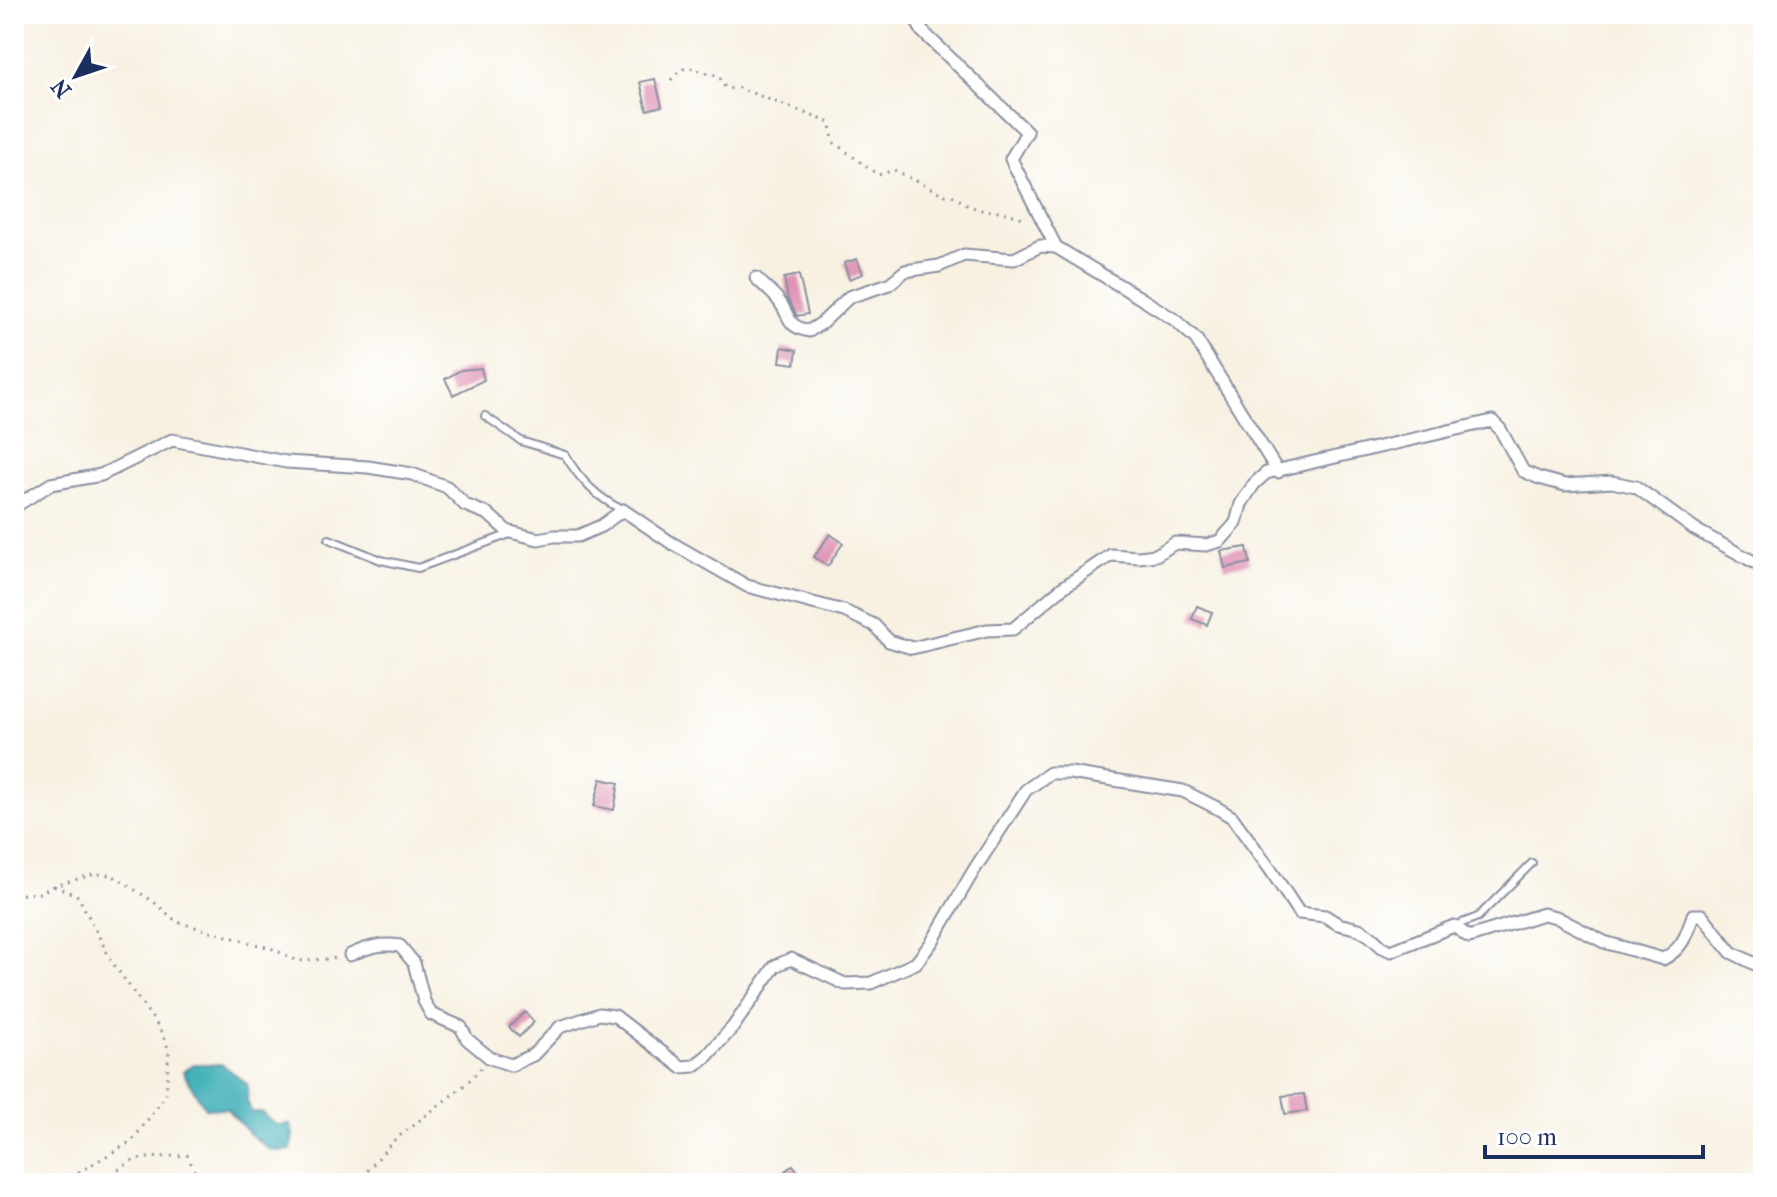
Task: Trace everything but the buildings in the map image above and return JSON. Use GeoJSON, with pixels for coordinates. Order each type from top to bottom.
{"type":"FeatureCollection","features":[{"type":"Feature","properties":{"kind":"street"},"geometry":{"type":"LineString","coordinates":[[913,14],[922,31],[1027,132],[1011,159],[1056,247]]}},
{"type":"Feature","properties":{"kind":"street"},"geometry":{"type":"LineString","coordinates":[[756,278],[780,302],[784,314],[796,328],[809,331],[849,297],[889,284],[905,271],[939,266],[964,255],[1014,259],[1040,246],[1056,247],[1175,320],[1196,339],[1278,472]]}},
{"type":"Feature","properties":{"kind":"street"},"geometry":{"type":"LineString","coordinates":[[14,507],[51,484],[101,475],[172,440],[286,462],[368,467],[412,474],[447,487],[465,505],[488,514],[513,533],[538,539],[578,536],[601,526],[623,510],[670,542],[747,586],[844,611],[874,625],[889,641],[912,648],[987,630],[1013,629],[1062,588],[1111,555],[1156,555],[1175,543],[1206,545],[1220,541],[1236,523],[1241,504],[1254,484],[1266,473],[1492,421],[1500,429],[1523,471],[1565,485],[1612,482],[1636,487],[1694,529],[1763,567]]}},
{"type":"Feature","properties":{"kind":"street"},"geometry":{"type":"LineString","coordinates":[[350,955],[386,943],[400,946],[414,963],[424,1001],[431,1014],[461,1027],[467,1039],[490,1058],[511,1065],[533,1055],[560,1027],[599,1014],[615,1016],[681,1067],[694,1066],[733,1027],[775,966],[783,962],[791,959],[845,984],[871,983],[916,963],[1026,790],[1050,773],[1070,773],[1183,791],[1209,804],[1232,817],[1299,913],[1325,916],[1338,924],[1359,929],[1391,951],[1454,926],[1469,937],[1543,914],[1556,917],[1604,942],[1663,959],[1676,952],[1688,933],[1693,915],[1702,915],[1731,952],[1763,968]]}},
{"type":"Feature","properties":{"kind":"lane"},"geometry":{"type":"LineString","coordinates":[[485,416],[521,441],[565,455],[588,487],[623,510]]}},
{"type":"Feature","properties":{"kind":"lane"},"geometry":{"type":"LineString","coordinates":[[329,539],[381,560],[418,568],[513,533]]}},
{"type":"Feature","properties":{"kind":"lane"},"geometry":{"type":"LineString","coordinates":[[1454,926],[1478,917],[1532,863]]}},
{"type":"Feature","properties":{"kind":"path"},"geometry":{"type":"LineString","coordinates":[[671,80],[679,69],[688,67],[718,75],[726,89],[739,88],[831,123],[833,142],[868,171],[878,175],[894,170],[980,210],[999,211],[1037,222],[1042,219]]}},
{"type":"Feature","properties":{"kind":"path"},"geometry":{"type":"LineString","coordinates":[[14,895],[39,893],[95,874],[112,875],[154,902],[177,922],[273,949],[298,961],[350,955]]}},
{"type":"Feature","properties":{"kind":"path"},"geometry":{"type":"LineString","coordinates":[[54,886],[78,896],[112,962],[160,1029],[169,1050],[166,1095],[132,1141],[79,1172],[86,1183]]}},
{"type":"Feature","properties":{"kind":"path"},"geometry":{"type":"LineString","coordinates":[[357,1183],[393,1141],[466,1084],[490,1058]]}},
{"type":"Feature","properties":{"kind":"path"},"geometry":{"type":"LineString","coordinates":[[98,1183],[135,1159],[187,1155],[200,1183]]}},
{"type":"Feature","properties":{"kind":"water"},"geometry":{"type":"Polygon","coordinates":[[[194,1064],[222,1064],[248,1085],[247,1100],[251,1112],[261,1112],[277,1125],[290,1124],[293,1134],[291,1150],[272,1151],[251,1135],[227,1109],[205,1108],[183,1072],[194,1064]]]}}]}
